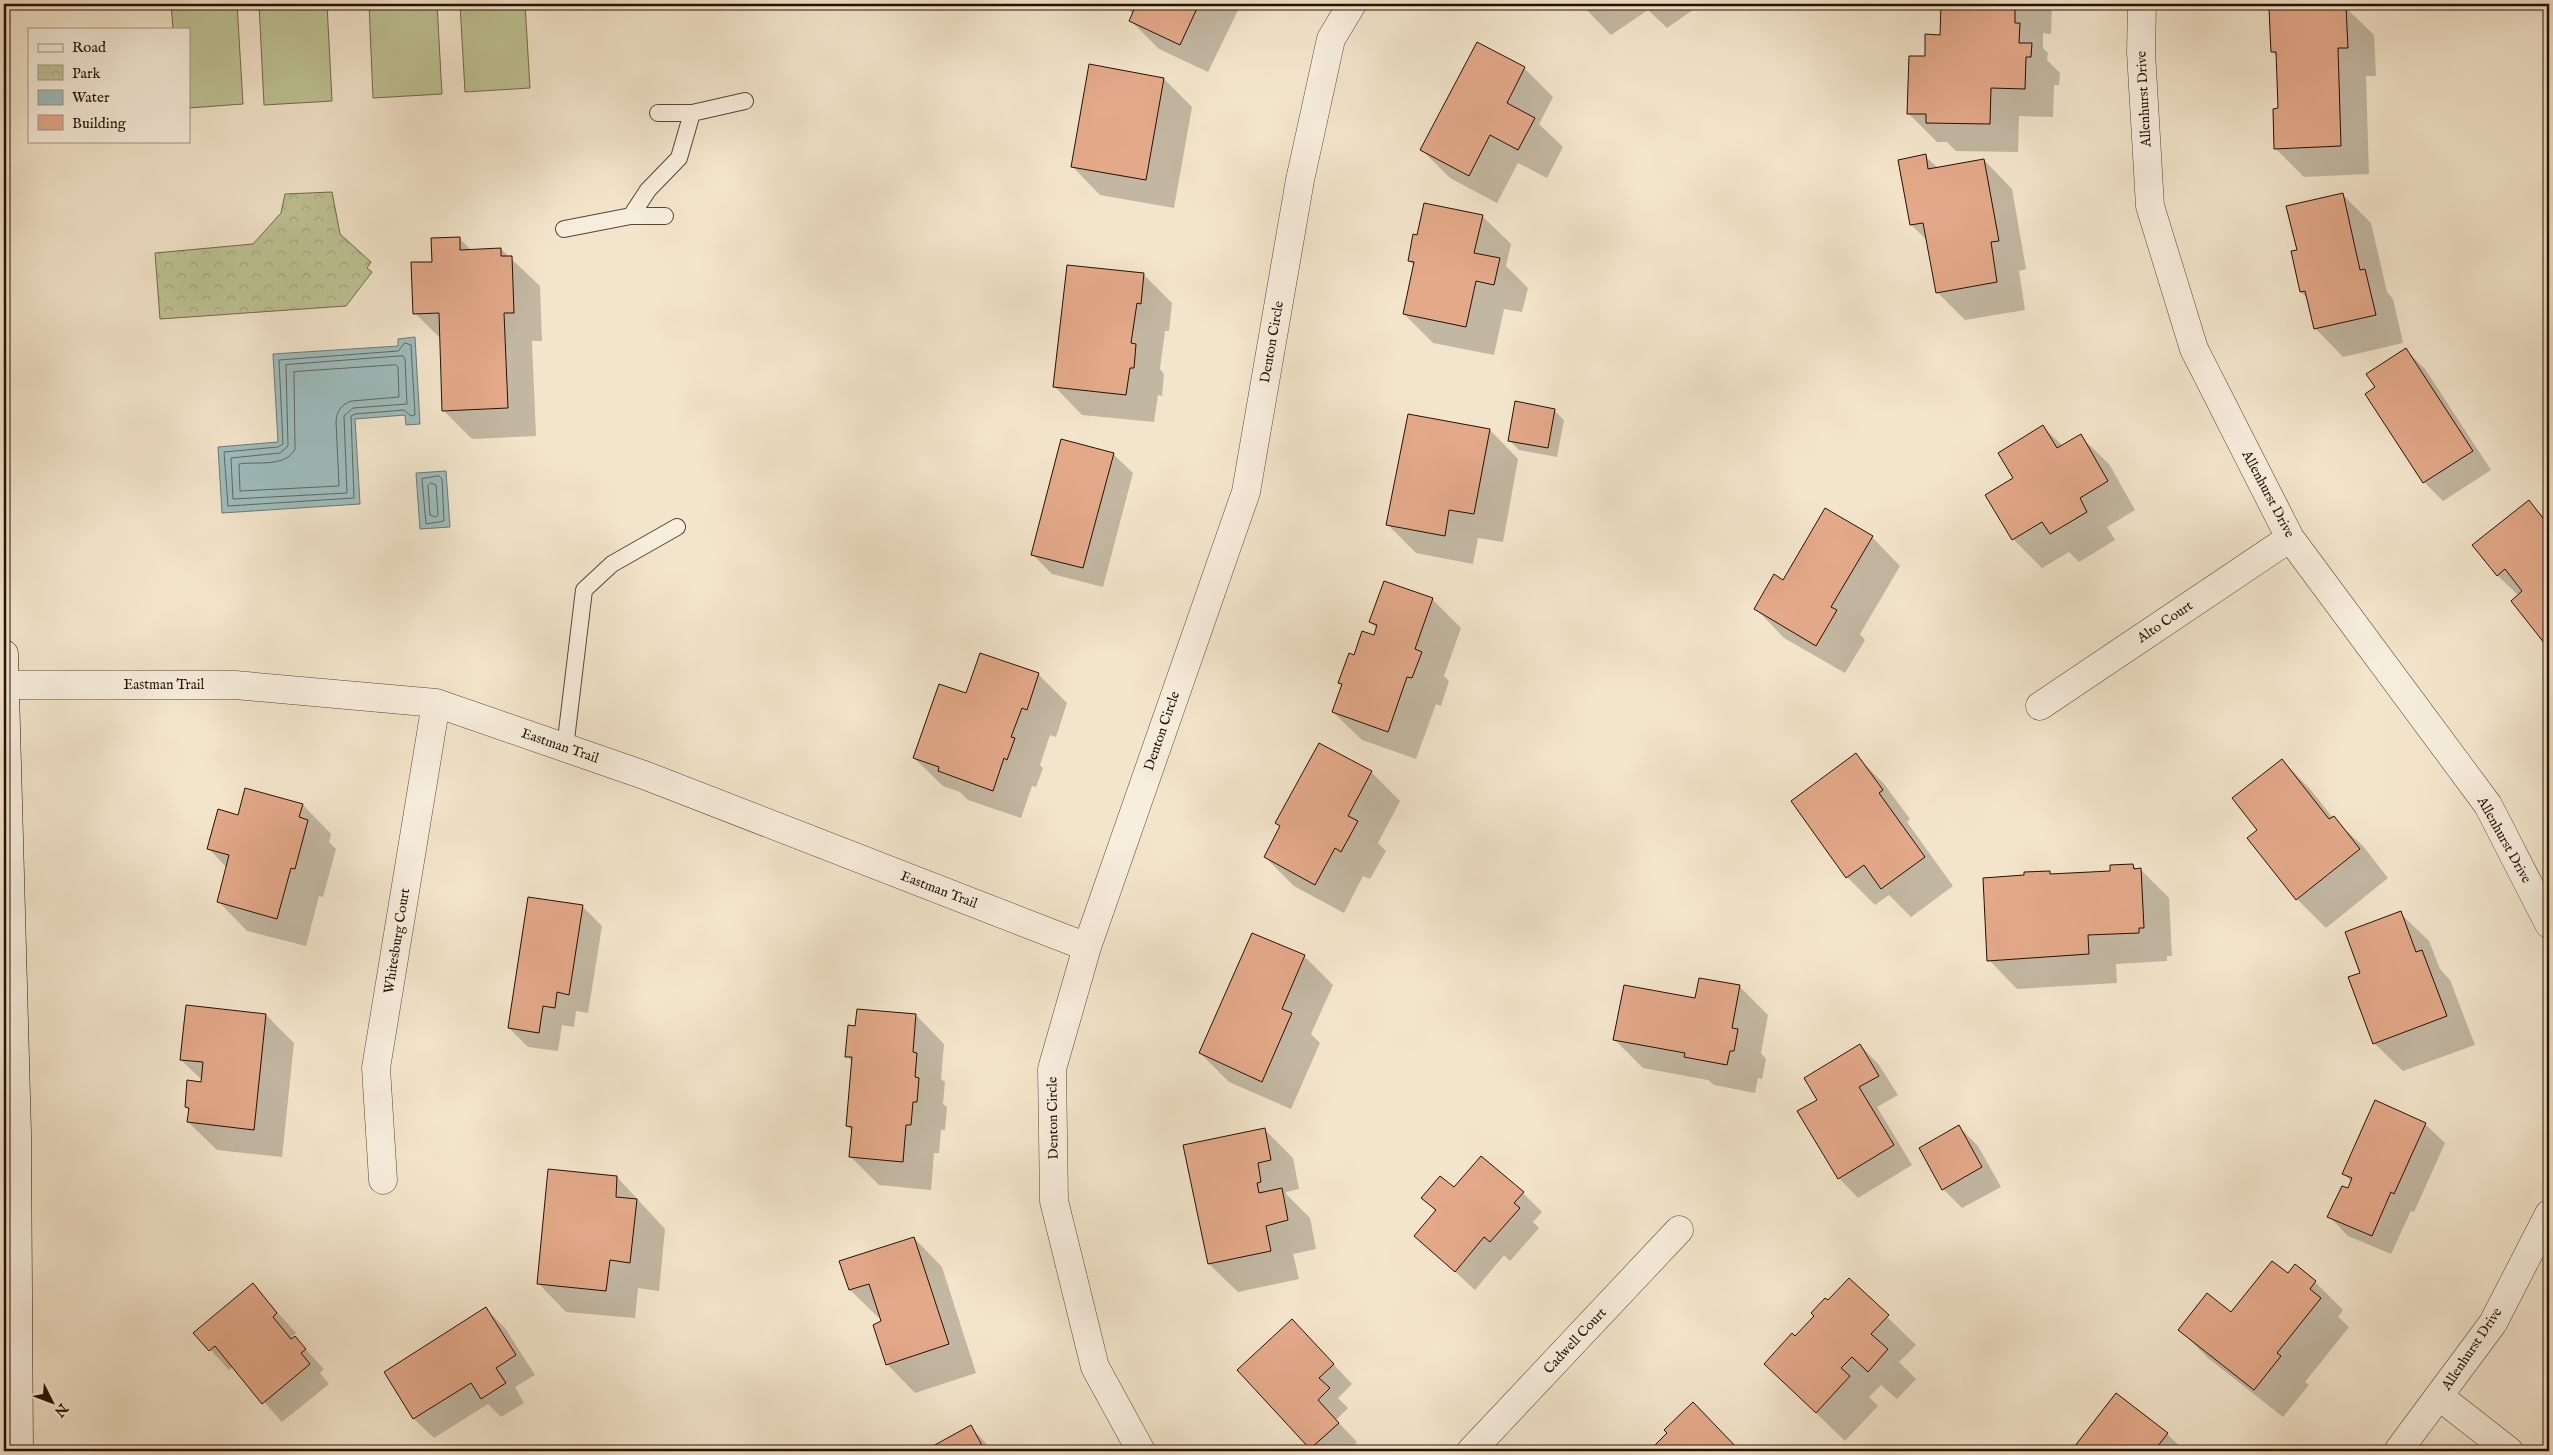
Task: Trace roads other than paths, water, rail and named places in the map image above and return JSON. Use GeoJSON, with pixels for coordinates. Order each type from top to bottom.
{"type":"FeatureCollection","features":[{"type":"Feature","properties":{"kind":"street","name":"Denton Circle"},"geometry":{"type":"LineString","coordinates":[[1142,1451],[1095,1367],[1054,1200],[1052,1069],[1087,947],[1246,492],[1302,170],[1331,39],[1352,4]]}},
{"type":"Feature","properties":{"kind":"street","name":"Allenhurst Drive"},"geometry":{"type":"LineString","coordinates":[[2142,4],[2141,52],[2150,206],[2194,349],[2290,538],[2488,805],[2549,924]]}},
{"type":"Feature","properties":{"kind":"street","name":"Alto Court"},"geometry":{"type":"LineString","coordinates":[[2040,706],[2290,538]]}},
{"type":"Feature","properties":{"kind":"street"},"geometry":{"type":"LineString","coordinates":[[4,654],[17,1132],[19,1451]]}},
{"type":"Feature","properties":{"kind":"street","name":"Eastman Trail"},"geometry":{"type":"LineString","coordinates":[[5,685],[235,685],[436,703],[644,775],[1087,947]]}},
{"type":"Feature","properties":{"kind":"street","name":"Whitesburg Court"},"geometry":{"type":"LineString","coordinates":[[383,1180],[376,1068],[436,703]]}},
{"type":"Feature","properties":{"kind":"street","name":"Allenhurst Drive"},"geometry":{"type":"LineString","coordinates":[[2398,1451],[2440,1397],[2493,1323],[2549,1214]]}},
{"type":"Feature","properties":{"kind":"street","name":"Cadwell Court"},"geometry":{"type":"LineString","coordinates":[[1471,1451],[1679,1230]]}},
{"type":"Feature","properties":{"kind":"street"},"geometry":{"type":"LineString","coordinates":[[2440,1397],[2508,1451]]}},
{"type":"Feature","properties":{"kind":"lane"},"geometry":{"type":"LineString","coordinates":[[658,113],[692,113],[745,102]]}},
{"type":"Feature","properties":{"kind":"lane"},"geometry":{"type":"LineString","coordinates":[[631,216],[648,190],[679,158],[692,113]]}},
{"type":"Feature","properties":{"kind":"lane"},"geometry":{"type":"LineString","coordinates":[[564,229],[631,216],[665,216]]}},
{"type":"Feature","properties":{"kind":"lane"},"geometry":{"type":"LineString","coordinates":[[565,748],[584,590],[612,564],[677,526]]}},
{"type":"Feature","properties":{"kind":"water"},"geometry":{"type":"Polygon","coordinates":[[[415,337],[420,424],[406,425],[405,415],[355,419],[360,504],[222,513],[218,447],[278,442],[273,354],[398,346],[398,339],[415,337]]]}},
{"type":"Feature","properties":{"kind":"water"},"geometry":{"type":"Polygon","coordinates":[[[446,471],[450,527],[420,529],[416,473],[446,471]]]}}]}
